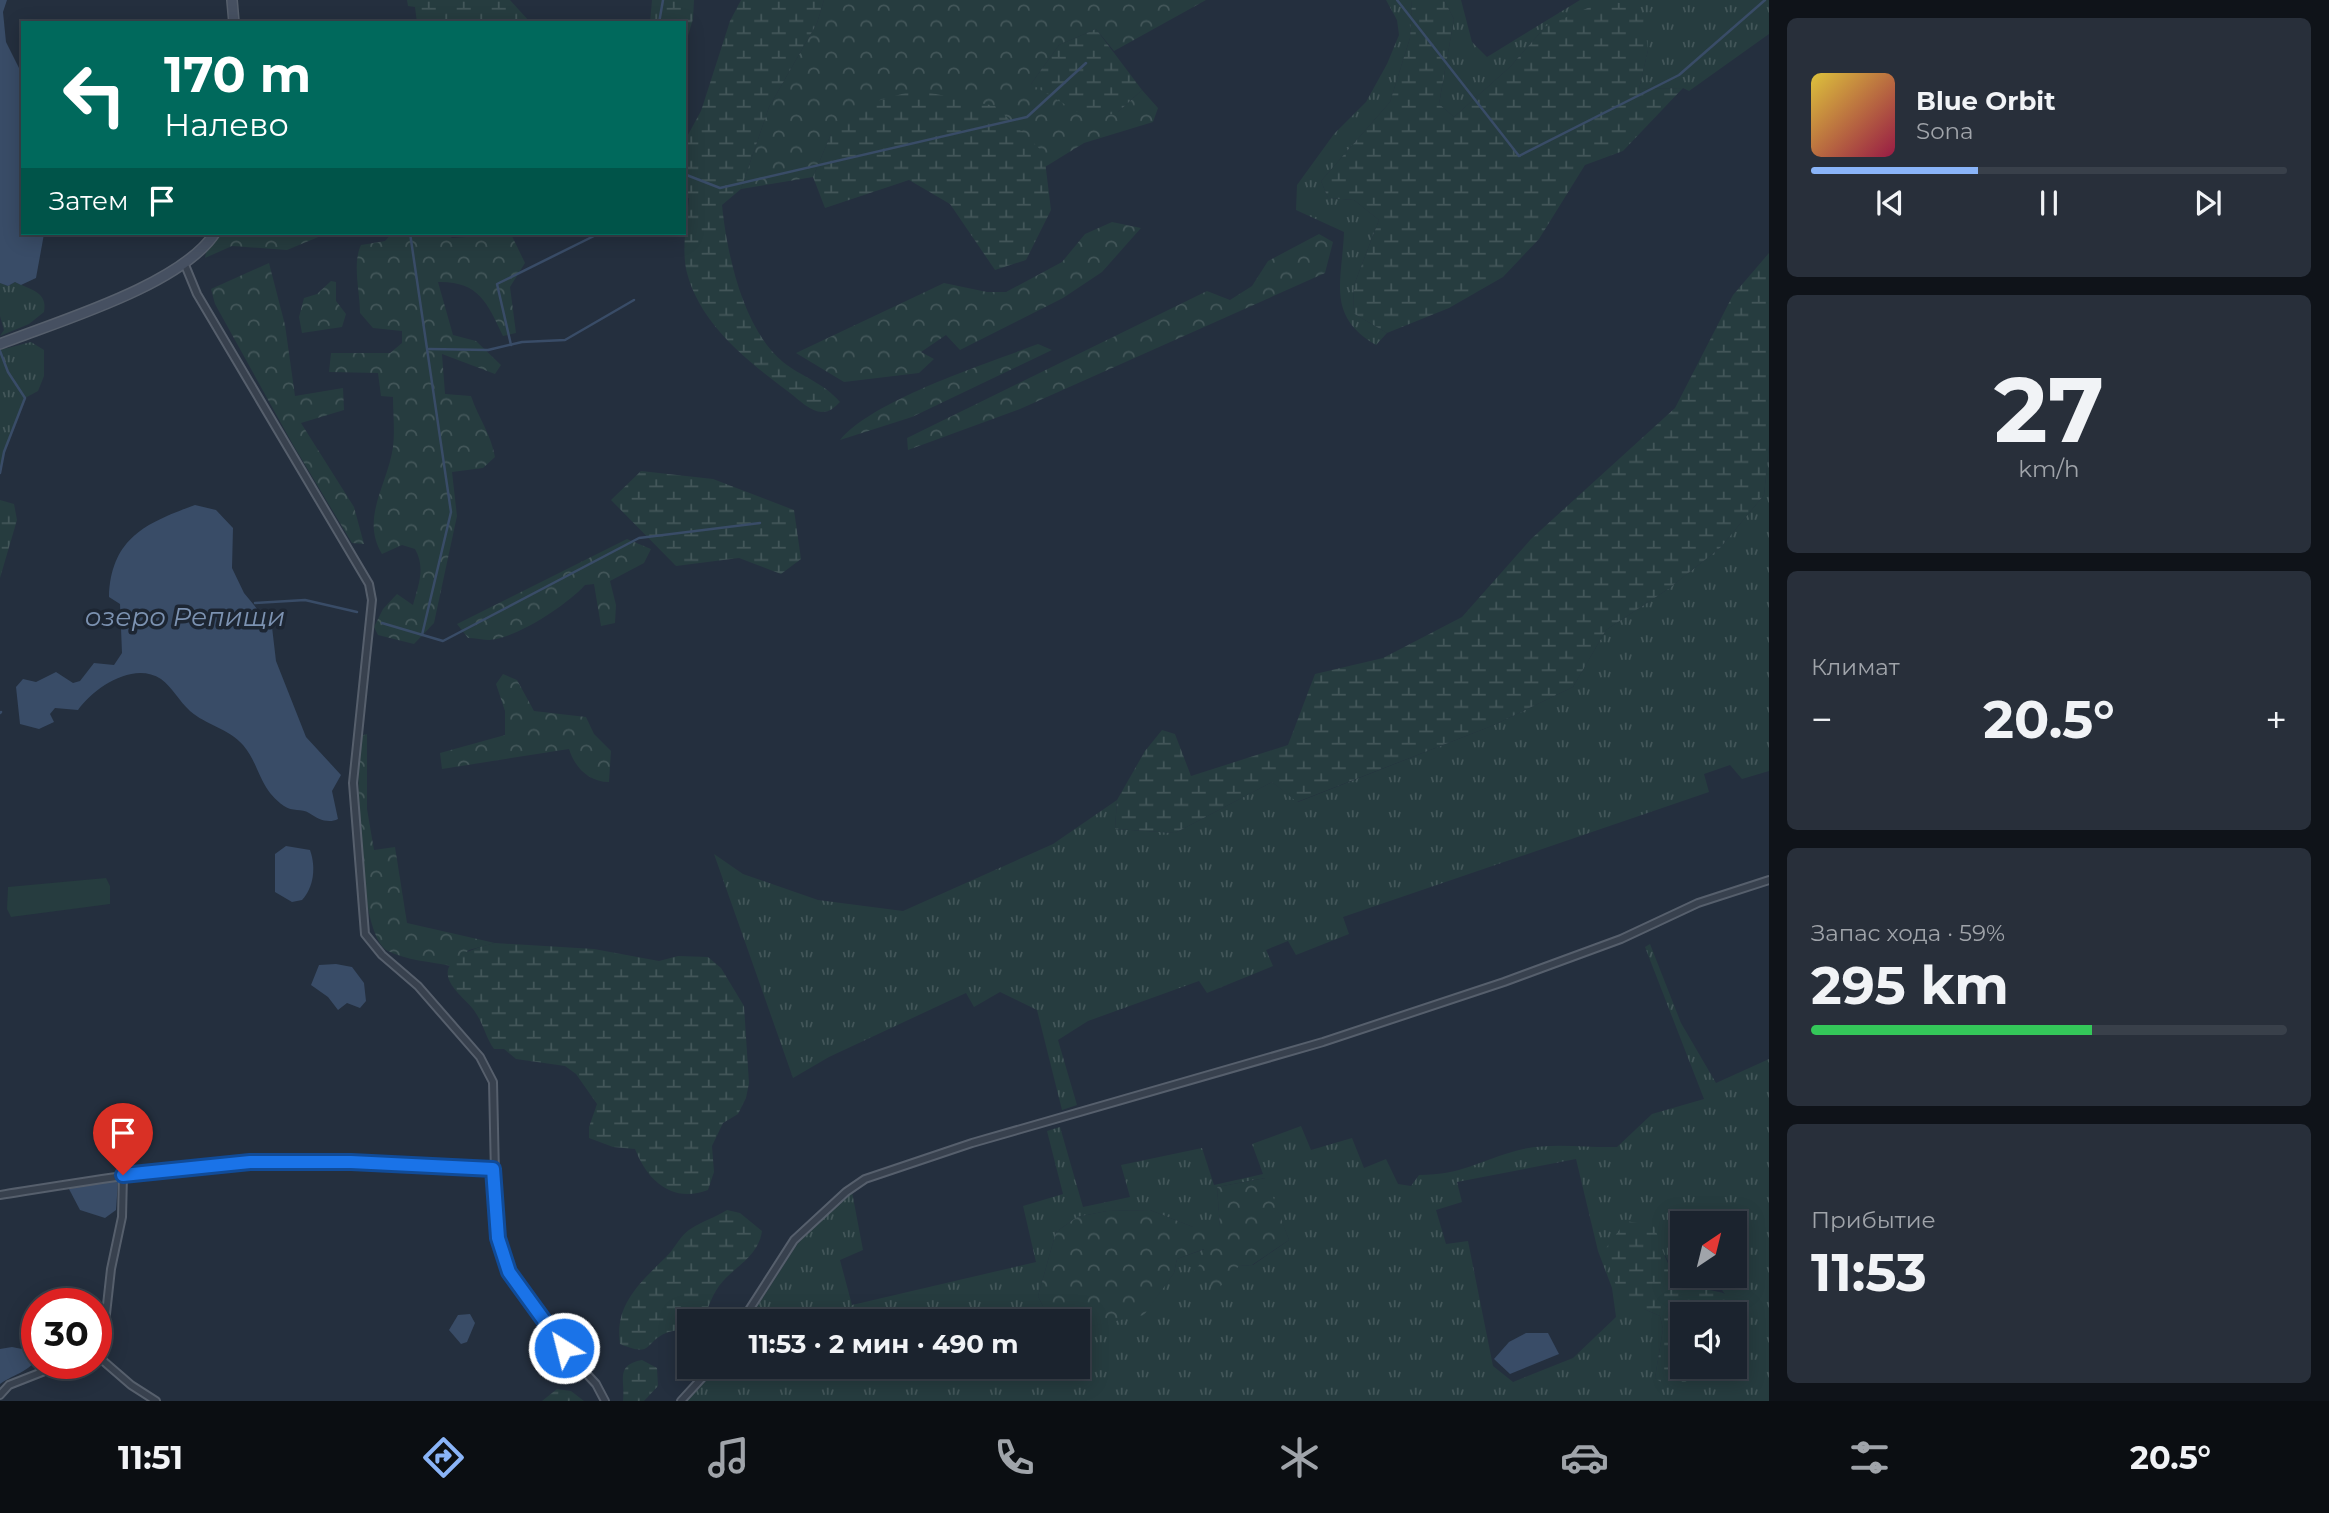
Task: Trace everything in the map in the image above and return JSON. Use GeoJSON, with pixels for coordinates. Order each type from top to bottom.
{"type":"FeatureCollection","features":[{"type":"Feature","properties":{"kind":"main road"},"geometry":{"type":"LineString","coordinates":[[232,0],[234,21]]}},
{"type":"Feature","properties":{"kind":"main road"},"geometry":{"type":"LineString","coordinates":[[0,344],[185,265],[213,235]]}},
{"type":"Feature","properties":{"kind":"street"},"geometry":{"type":"LineString","coordinates":[[185,265],[204,306],[369,584],[372,600],[352,783],[365,934],[382,955],[418,986],[480,1058],[493,1082],[493,1169],[498,1238],[509,1272],[564,1348],[596,1384],[606,1401]]}},
{"type":"Feature","properties":{"kind":"street"},"geometry":{"type":"LineString","coordinates":[[750,1309],[794,1240],[846,1192],[865,1179],[972,1143],[1323,1042],[1621,939],[1698,903],[1769,880]]}},
{"type":"Feature","properties":{"kind":"street"},"geometry":{"type":"LineString","coordinates":[[0,1195],[123,1175],[250,1162],[351,1162],[493,1169]]}},
{"type":"Feature","properties":{"kind":"street"},"geometry":{"type":"LineString","coordinates":[[108,1288],[122,1217],[123,1175]]}},
{"type":"Feature","properties":{"kind":"street"},"geometry":{"type":"LineString","coordinates":[[112,1369],[156,1401]]}},
{"type":"Feature","properties":{"kind":"street"},"geometry":{"type":"LineString","coordinates":[[0,1395],[9,1385],[24,1379]]}},
{"type":"Feature","properties":{"kind":"street"},"geometry":{"type":"LineString","coordinates":[[681,1401],[701,1379]]}},
{"type":"Feature","properties":{"kind":"green space"},"geometry":{"type":"Polygon","coordinates":[[[407,0],[510,0],[529,21],[417,21],[415,7],[408,6],[407,0]]]}},
{"type":"Feature","properties":{"kind":"green space"},"geometry":{"type":"Polygon","coordinates":[[[652,0],[694,0],[693,19],[686,42],[686,21],[650,21],[652,0]]]}},
{"type":"Feature","properties":{"kind":"green space"},"geometry":{"type":"Polygon","coordinates":[[[741,0],[824,0],[817,23],[769,107],[741,189],[722,205],[733,268],[747,311],[769,348],[783,362],[827,390],[840,402],[825,412],[805,405],[728,341],[703,310],[687,273],[684,245],[689,198],[686,199],[686,138],[701,111],[730,21],[741,0]]]}},
{"type":"Feature","properties":{"kind":"green space"},"geometry":{"type":"Polygon","coordinates":[[[824,0],[1206,0],[1114,51],[1096,29],[1059,45],[1031,84],[1118,112],[1142,90],[1158,108],[1153,122],[1084,143],[1045,167],[1043,153],[831,134],[813,177],[741,189],[769,107],[817,23],[824,0]]]}},
{"type":"Feature","properties":{"kind":"green space"},"geometry":{"type":"Polygon","coordinates":[[[1386,0],[1412,0],[1410,38],[1390,102],[1321,181],[1328,198],[1354,200],[1379,220],[1354,285],[1353,313],[1387,333],[1376,345],[1360,334],[1343,310],[1340,282],[1344,232],[1296,210],[1297,185],[1334,134],[1366,102],[1387,64],[1399,35],[1397,20],[1386,0]]]}},
{"type":"Feature","properties":{"kind":"green space"},"geometry":{"type":"Polygon","coordinates":[[[1412,0],[1444,0],[1454,19],[1439,104],[1454,117],[1510,67],[1546,26],[1604,1],[1627,4],[1644,19],[1648,50],[1639,89],[1683,88],[1623,151],[1585,165],[1539,239],[1503,277],[1449,308],[1387,333],[1353,313],[1354,285],[1379,220],[1354,200],[1328,198],[1321,181],[1390,102],[1410,38],[1412,0]]]}},
{"type":"Feature","properties":{"kind":"green space"},"geometry":{"type":"Polygon","coordinates":[[[1444,0],[1461,0],[1472,42],[1487,57],[1580,0],[1769,0],[1769,34],[1689,91],[1683,88],[1639,89],[1648,50],[1546,26],[1510,67],[1454,117],[1439,104],[1454,19],[1444,0]]]}},
{"type":"Feature","properties":{"kind":"green space"},"geometry":{"type":"Polygon","coordinates":[[[1096,29],[1142,90],[1118,112],[1091,120],[1031,84],[1059,45],[1096,29]]]}},
{"type":"Feature","properties":{"kind":"green space"},"geometry":{"type":"Polygon","coordinates":[[[916,90],[995,106],[1044,153],[1051,210],[1026,260],[995,270],[950,204],[909,180],[825,208],[813,177],[831,134],[877,101],[916,90]]]}},
{"type":"Feature","properties":{"kind":"green space"},"geometry":{"type":"Polygon","coordinates":[[[1112,222],[1141,228],[1102,272],[1063,298],[960,350],[946,335],[921,352],[934,359],[919,373],[844,382],[796,353],[944,283],[987,292],[1006,292],[1062,262],[1085,234],[1112,222]]]}},
{"type":"Feature","properties":{"kind":"green space"},"geometry":{"type":"Polygon","coordinates":[[[1319,234],[1333,242],[1325,273],[1020,409],[908,450],[907,438],[1207,291],[1230,300],[1252,286],[1268,261],[1319,234]]]}},
{"type":"Feature","properties":{"kind":"green space"},"geometry":{"type":"Polygon","coordinates":[[[215,235],[323,235],[287,250],[232,246],[205,258],[207,246],[215,235]]]}},
{"type":"Feature","properties":{"kind":"green space"},"geometry":{"type":"Polygon","coordinates":[[[390,235],[448,235],[452,238],[511,235],[525,263],[510,287],[516,333],[503,336],[480,296],[463,285],[438,282],[453,335],[476,341],[501,365],[495,374],[442,354],[445,394],[471,396],[491,441],[495,457],[483,468],[452,472],[457,516],[434,623],[414,644],[378,635],[374,627],[383,609],[397,594],[413,605],[420,577],[420,563],[415,549],[402,545],[382,554],[376,541],[374,514],[393,447],[393,397],[381,396],[378,373],[329,372],[331,353],[390,353],[402,343],[402,331],[373,328],[360,313],[358,252],[361,245],[385,241],[390,235]]]}},
{"type":"Feature","properties":{"kind":"green space"},"geometry":{"type":"Polygon","coordinates":[[[1769,253],[1769,446],[1764,495],[1720,548],[1668,589],[1606,630],[1573,687],[1494,725],[1297,802],[1272,782],[1175,833],[1115,829],[1117,800],[1145,751],[1162,730],[1175,734],[1191,776],[1288,745],[1315,674],[1383,658],[1462,617],[1531,539],[1675,408],[1733,295],[1769,253]]]}},
{"type":"Feature","properties":{"kind":"green space"},"geometry":{"type":"Polygon","coordinates":[[[269,263],[285,325],[295,396],[343,388],[344,410],[301,423],[354,507],[364,544],[352,543],[292,443],[215,304],[211,289],[269,263]]]}},
{"type":"Feature","properties":{"kind":"green space"},"geometry":{"type":"Polygon","coordinates":[[[331,281],[336,282],[336,301],[346,314],[342,327],[302,333],[299,317],[304,298],[317,294],[331,281]]]}},
{"type":"Feature","properties":{"kind":"green space"},"geometry":{"type":"Polygon","coordinates":[[[15,282],[41,296],[45,305],[44,312],[29,324],[0,336],[4,330],[0,316],[0,283],[8,286],[15,282]]]}},
{"type":"Feature","properties":{"kind":"green space"},"geometry":{"type":"Polygon","coordinates":[[[31,342],[44,350],[44,376],[38,391],[25,398],[4,452],[0,473],[0,350],[31,342]]]}},
{"type":"Feature","properties":{"kind":"green space"},"geometry":{"type":"Polygon","coordinates":[[[1038,344],[1052,350],[912,417],[840,440],[856,425],[904,397],[1038,344]]]}},
{"type":"Feature","properties":{"kind":"green space"},"geometry":{"type":"Polygon","coordinates":[[[1769,446],[1769,771],[1742,779],[1730,765],[1704,774],[1709,792],[1343,917],[1349,934],[1296,955],[1288,941],[1266,950],[1273,966],[1207,993],[1199,981],[1088,1021],[1058,1040],[1077,1105],[1062,1110],[1037,1010],[1000,992],[974,1007],[966,993],[829,1057],[793,1078],[714,854],[743,874],[818,900],[903,911],[1053,844],[1117,800],[1115,829],[1175,833],[1272,782],[1298,802],[1494,725],[1573,687],[1606,630],[1668,589],[1720,548],[1764,495],[1769,446]]]}},
{"type":"Feature","properties":{"kind":"green space"},"geometry":{"type":"Polygon","coordinates":[[[641,471],[713,479],[794,510],[801,559],[781,574],[739,558],[676,566],[611,500],[641,471]]]}},
{"type":"Feature","properties":{"kind":"green space"},"geometry":{"type":"Polygon","coordinates":[[[0,500],[14,504],[17,520],[0,578],[0,500]]]}},
{"type":"Feature","properties":{"kind":"green space"},"geometry":{"type":"Polygon","coordinates":[[[627,539],[651,549],[644,563],[610,581],[616,605],[615,623],[601,626],[594,584],[585,585],[541,619],[501,638],[468,638],[457,624],[627,539]]]}},
{"type":"Feature","properties":{"kind":"green space"},"geometry":{"type":"Polygon","coordinates":[[[503,674],[517,680],[534,711],[586,717],[594,734],[611,751],[609,782],[595,780],[584,773],[569,749],[442,769],[440,753],[505,735],[505,711],[496,684],[503,674]]]}},
{"type":"Feature","properties":{"kind":"green space"},"geometry":{"type":"Polygon","coordinates":[[[367,734],[367,809],[374,850],[395,847],[407,923],[495,943],[469,950],[451,966],[395,954],[388,951],[377,938],[364,885],[359,815],[360,736],[367,734]]]}},
{"type":"Feature","properties":{"kind":"green space"},"geometry":{"type":"Polygon","coordinates":[[[106,878],[110,886],[110,904],[11,917],[7,909],[8,887],[106,878]]]}},
{"type":"Feature","properties":{"kind":"green space"},"geometry":{"type":"Polygon","coordinates":[[[495,943],[594,949],[659,961],[678,956],[708,957],[721,968],[744,1006],[749,1083],[746,1098],[738,1114],[723,1123],[712,1146],[714,1172],[708,1190],[695,1194],[672,1191],[662,1186],[646,1170],[635,1149],[613,1147],[589,1138],[589,1127],[597,1104],[576,1074],[565,1066],[516,1059],[504,1049],[494,1049],[474,1010],[449,980],[448,972],[450,965],[463,954],[495,943]]]}},
{"type":"Feature","properties":{"kind":"green space"},"geometry":{"type":"Polygon","coordinates":[[[1650,944],[1681,1023],[1716,1083],[1769,1059],[1769,1401],[687,1401],[708,1379],[1090,1379],[1090,1326],[1144,1314],[1174,1273],[1177,1259],[1205,1249],[1205,1259],[1230,1274],[1239,1266],[1253,1265],[1289,1240],[1265,1178],[1217,1187],[1220,1227],[1193,1227],[1150,1210],[1107,1211],[1077,1217],[1056,1232],[1038,1296],[1044,1309],[756,1309],[798,1243],[852,1192],[863,1250],[840,1260],[852,1305],[1036,1262],[1023,1206],[1063,1194],[1047,1131],[1060,1127],[1083,1207],[1130,1197],[1121,1165],[1202,1148],[1214,1185],[1263,1174],[1252,1144],[1301,1126],[1311,1150],[1352,1138],[1364,1168],[1386,1159],[1398,1184],[1411,1186],[1419,1175],[1460,1170],[1519,1150],[1556,1146],[1617,1147],[1652,1114],[1704,1099],[1645,947],[1650,944]],[[1576,1159],[1457,1182],[1462,1202],[1436,1210],[1446,1244],[1468,1241],[1493,1366],[1513,1382],[1573,1358],[1616,1317],[1612,1288],[1598,1251],[1576,1159]],[[1670,1211],[1670,1264],[1665,1255],[1644,1309],[1660,1316],[1663,1329],[1655,1378],[1672,1384],[1686,1379],[1747,1379],[1747,1302],[1731,1302],[1722,1290],[1701,1288],[1747,1288],[1747,1211],[1670,1211]]]}},
{"type":"Feature","properties":{"kind":"green space"},"geometry":{"type":"Polygon","coordinates":[[[1266,1178],[1289,1240],[1252,1265],[1239,1266],[1218,1289],[1192,1274],[1204,1259],[1204,1249],[1177,1259],[1174,1273],[1144,1315],[1090,1326],[1090,1309],[1044,1309],[1038,1296],[1056,1232],[1077,1217],[1107,1211],[1150,1210],[1193,1227],[1220,1227],[1217,1187],[1266,1178]]]}},
{"type":"Feature","properties":{"kind":"green space"},"geometry":{"type":"Polygon","coordinates":[[[727,1210],[740,1213],[762,1231],[756,1248],[719,1286],[708,1309],[677,1309],[677,1330],[659,1337],[647,1348],[638,1350],[620,1344],[619,1330],[625,1305],[681,1238],[696,1226],[727,1210]]]}},
{"type":"Feature","properties":{"kind":"green space"},"geometry":{"type":"Polygon","coordinates":[[[1626,1221],[1654,1226],[1670,1267],[1670,1288],[1695,1288],[1722,1293],[1737,1300],[1670,1302],[1670,1379],[1689,1379],[1684,1383],[1667,1386],[1655,1378],[1663,1329],[1660,1316],[1644,1309],[1623,1305],[1607,1260],[1606,1248],[1626,1221]]]}},
{"type":"Feature","properties":{"kind":"green space"},"geometry":{"type":"Polygon","coordinates":[[[642,1360],[657,1368],[658,1386],[644,1401],[623,1401],[624,1370],[633,1362],[642,1360]]]}},
{"type":"Feature","properties":{"kind":"green space"},"geometry":{"type":"Polygon","coordinates":[[[557,1389],[571,1391],[584,1401],[542,1401],[557,1389]]]}},
{"type":"Feature","properties":{"kind":"water"},"geometry":{"type":"Polygon","coordinates":[[[0,0],[7,0],[3,12],[6,42],[21,72],[21,235],[44,235],[36,278],[21,285],[15,282],[8,286],[0,283],[0,0]]]}},
{"type":"Feature","properties":{"kind":"water","name":"озеро Репищи"},"geometry":{"type":"Polygon","coordinates":[[[195,505],[216,510],[233,528],[232,568],[244,593],[272,627],[276,661],[306,737],[341,775],[332,791],[338,819],[323,820],[284,806],[269,792],[249,753],[237,739],[196,716],[165,682],[150,674],[138,673],[115,680],[94,693],[78,710],[55,708],[50,714],[54,722],[39,729],[20,724],[16,687],[23,679],[36,682],[56,672],[73,683],[80,681],[94,663],[114,665],[122,653],[120,604],[109,597],[116,560],[134,536],[147,526],[195,505]]]}},
{"type":"Feature","properties":{"kind":"water"},"geometry":{"type":"Polygon","coordinates":[[[286,846],[310,850],[313,863],[313,876],[306,895],[302,900],[292,902],[275,892],[275,854],[286,846]]]}},
{"type":"Feature","properties":{"kind":"water"},"geometry":{"type":"Polygon","coordinates":[[[319,965],[352,967],[364,983],[366,1001],[360,1008],[347,1003],[338,1010],[328,997],[311,985],[319,965]]]}},
{"type":"Feature","properties":{"kind":"water"},"geometry":{"type":"Polygon","coordinates":[[[115,1179],[118,1182],[116,1210],[105,1218],[80,1210],[69,1189],[71,1185],[115,1179]]]}},
{"type":"Feature","properties":{"kind":"water"},"geometry":{"type":"Polygon","coordinates":[[[470,1314],[475,1323],[467,1342],[461,1344],[449,1330],[458,1315],[470,1314]]]}},
{"type":"Feature","properties":{"kind":"water"},"geometry":{"type":"Polygon","coordinates":[[[1526,1333],[1548,1333],[1559,1354],[1510,1374],[1494,1359],[1509,1342],[1526,1333]]]}},
{"type":"Feature","properties":{"kind":"water"},"geometry":{"type":"Polygon","coordinates":[[[0,1349],[21,1349],[21,1372],[0,1384],[0,1349]]]}},
{"type":"Feature","properties":{"kind":"waterway"},"geometry":{"type":"LineString","coordinates":[[659,21],[663,0]]}},
{"type":"Feature","properties":{"kind":"waterway"},"geometry":{"type":"LineString","coordinates":[[1397,0],[1519,156],[1679,75],[1765,0]]}},
{"type":"Feature","properties":{"kind":"waterway"},"geometry":{"type":"LineString","coordinates":[[686,175],[720,188],[1027,117],[1086,63]]}},
{"type":"Feature","properties":{"kind":"waterway"},"geometry":{"type":"LineString","coordinates":[[410,235],[451,512],[422,635]]}},
{"type":"Feature","properties":{"kind":"waterway"},"geometry":{"type":"LineString","coordinates":[[511,345],[497,284],[596,235]]}},
{"type":"Feature","properties":{"kind":"waterway"},"geometry":{"type":"LineString","coordinates":[[429,349],[488,350],[522,342],[565,340],[634,300]]}},
{"type":"Feature","properties":{"kind":"waterway"},"geometry":{"type":"LineString","coordinates":[[0,351],[8,372],[25,398],[4,452],[0,473]]}},
{"type":"Feature","properties":{"kind":"waterway"},"geometry":{"type":"LineString","coordinates":[[382,623],[443,641],[639,538],[760,523]]}},
{"type":"Feature","properties":{"kind":"waterway"},"geometry":{"type":"LineString","coordinates":[[255,603],[305,600],[357,612]]}},
{"type":"Feature","properties":{"kind":"route"},"geometry":{"type":"LineString","coordinates":[[123,1175],[250,1162],[351,1162],[493,1169],[498,1238],[509,1272],[564,1348]]}}]}
